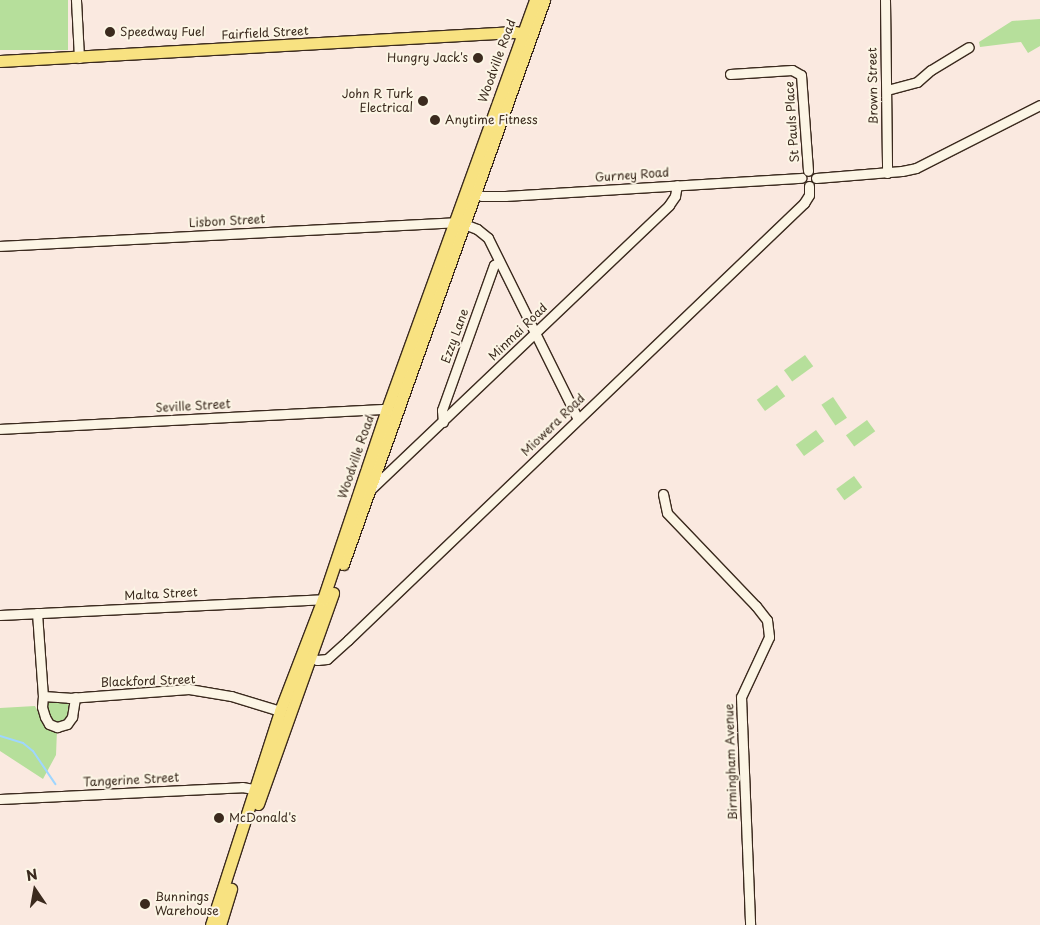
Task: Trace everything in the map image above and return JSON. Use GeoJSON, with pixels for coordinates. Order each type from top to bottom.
{"type":"FeatureCollection","features":[{"type":"Feature","properties":{"kind":"main road","name":"Woodville Road"},"geometry":{"type":"LineString","coordinates":[[211,925],[305,657],[368,492],[459,223],[527,34],[535,0]]}},
{"type":"Feature","properties":{"kind":"main road","name":"Woodville Road"},"geometry":{"type":"LineString","coordinates":[[527,34],[544,0]]}},
{"type":"Feature","properties":{"kind":"main road","name":"Fairfield Street"},"geometry":{"type":"LineString","coordinates":[[0,61],[527,34]]}},
{"type":"Feature","properties":{"kind":"main road","name":"Woodville Road"},"geometry":{"type":"LineString","coordinates":[[220,925],[280,711],[305,657],[387,409],[459,223]]}},
{"type":"Feature","properties":{"kind":"street"},"geometry":{"type":"LineString","coordinates":[[76,0],[79,58]]}},
{"type":"Feature","properties":{"kind":"street","name":"Brown Street"},"geometry":{"type":"LineString","coordinates":[[884,0],[887,173]]}},
{"type":"Feature","properties":{"kind":"street"},"geometry":{"type":"LineString","coordinates":[[887,90],[917,82],[930,70],[969,46]]}},
{"type":"Feature","properties":{"kind":"street","name":"St Pauls Place"},"geometry":{"type":"LineString","coordinates":[[730,74],[801,70],[808,171]]}},
{"type":"Feature","properties":{"kind":"street"},"geometry":{"type":"LineString","coordinates":[[816,178],[887,173],[916,168],[1040,105]]}},
{"type":"Feature","properties":{"kind":"street"},"geometry":{"type":"LineString","coordinates":[[808,171],[814,174],[816,178],[813,185],[809,186],[802,183],[801,178],[802,174],[808,171]]}},
{"type":"Feature","properties":{"kind":"street","name":"Gurney Road"},"geometry":{"type":"LineString","coordinates":[[470,192],[505,196],[801,178]]}},
{"type":"Feature","properties":{"kind":"street","name":"Minmai Road"},"geometry":{"type":"LineString","coordinates":[[368,492],[669,205],[675,196],[677,185]]}},
{"type":"Feature","properties":{"kind":"street","name":"Miowera Road"},"geometry":{"type":"LineString","coordinates":[[305,657],[327,659],[804,203],[809,195],[809,186]]}},
{"type":"Feature","properties":{"kind":"street"},"geometry":{"type":"LineString","coordinates":[[459,223],[477,229],[488,238],[578,419]]}},
{"type":"Feature","properties":{"kind":"street","name":"Lisbon Street"},"geometry":{"type":"LineString","coordinates":[[0,246],[459,223]]}},
{"type":"Feature","properties":{"kind":"street","name":"Ezzy Lane"},"geometry":{"type":"LineString","coordinates":[[442,422],[442,410],[494,265],[499,262]]}},
{"type":"Feature","properties":{"kind":"street","name":"Seville Street"},"geometry":{"type":"LineString","coordinates":[[0,429],[387,409]]}},
{"type":"Feature","properties":{"kind":"street","name":"Birmingham Avenue"},"geometry":{"type":"LineString","coordinates":[[663,494],[667,513],[756,606],[766,620],[769,636],[741,697],[750,925]]}},
{"type":"Feature","properties":{"kind":"street","name":"Malta Street"},"geometry":{"type":"LineString","coordinates":[[0,615],[323,599]]}},
{"type":"Feature","properties":{"kind":"street"},"geometry":{"type":"LineString","coordinates":[[37,613],[43,696],[42,707],[49,724],[57,727],[66,724],[72,718],[75,698]]}},
{"type":"Feature","properties":{"kind":"street","name":"Blackford Street"},"geometry":{"type":"LineString","coordinates":[[43,696],[75,698],[189,689],[231,696],[280,711]]}},
{"type":"Feature","properties":{"kind":"street","name":"Tangerine Street"},"geometry":{"type":"LineString","coordinates":[[0,799],[242,787],[258,790]]}},
{"type":"Feature","properties":{"kind":"green space"},"geometry":{"type":"Polygon","coordinates":[[[0,0],[68,0],[68,50],[0,50],[0,0]]]}},
{"type":"Feature","properties":{"kind":"green space"},"geometry":{"type":"Polygon","coordinates":[[[1040,19],[1040,46],[1028,53],[1021,42],[980,47],[979,42],[1012,21],[1040,19]]]}},
{"type":"Feature","properties":{"kind":"green space"},"geometry":{"type":"Polygon","coordinates":[[[805,355],[813,366],[792,382],[784,370],[805,355]]]}},
{"type":"Feature","properties":{"kind":"green space"},"geometry":{"type":"Polygon","coordinates":[[[777,385],[785,396],[765,411],[757,400],[777,385]]]}},
{"type":"Feature","properties":{"kind":"green space"},"geometry":{"type":"Polygon","coordinates":[[[833,397],[847,418],[835,426],[821,405],[833,397]]]}},
{"type":"Feature","properties":{"kind":"green space"},"geometry":{"type":"Polygon","coordinates":[[[867,420],[875,431],[854,447],[846,435],[867,420]]]}},
{"type":"Feature","properties":{"kind":"green space"},"geometry":{"type":"Polygon","coordinates":[[[816,430],[824,441],[804,456],[796,445],[816,430]]]}},
{"type":"Feature","properties":{"kind":"green space"},"geometry":{"type":"Polygon","coordinates":[[[854,476],[862,487],[844,500],[836,489],[854,476]]]}},
{"type":"Feature","properties":{"kind":"green space"},"geometry":{"type":"Polygon","coordinates":[[[46,701],[69,701],[68,716],[62,721],[53,721],[49,716],[46,701]]]}},
{"type":"Feature","properties":{"kind":"green space"},"geometry":{"type":"Polygon","coordinates":[[[35,706],[45,725],[57,730],[56,755],[43,779],[0,751],[0,708],[35,706]]]}},
{"type":"Feature","properties":{"kind":"waterway"},"geometry":{"type":"LineString","coordinates":[[0,736],[23,743],[33,751],[55,784]]}},
{"type":"Feature","properties":{"kind":"place","name":"Speedway Fuel"},"geometry":{"type":"Point","coordinates":[110,32]}},
{"type":"Feature","properties":{"kind":"place","name":"Hungry Jack's"},"geometry":{"type":"Point","coordinates":[478,58]}},
{"type":"Feature","properties":{"kind":"place","name":"John R Turk Electrical"},"geometry":{"type":"Point","coordinates":[423,101]}},
{"type":"Feature","properties":{"kind":"place","name":"Anytime Fitness"},"geometry":{"type":"Point","coordinates":[435,120]}},
{"type":"Feature","properties":{"kind":"place","name":"McDonald's"},"geometry":{"type":"Point","coordinates":[219,818]}},
{"type":"Feature","properties":{"kind":"place","name":"Bunnings Warehouse"},"geometry":{"type":"Point","coordinates":[145,904]}}]}
